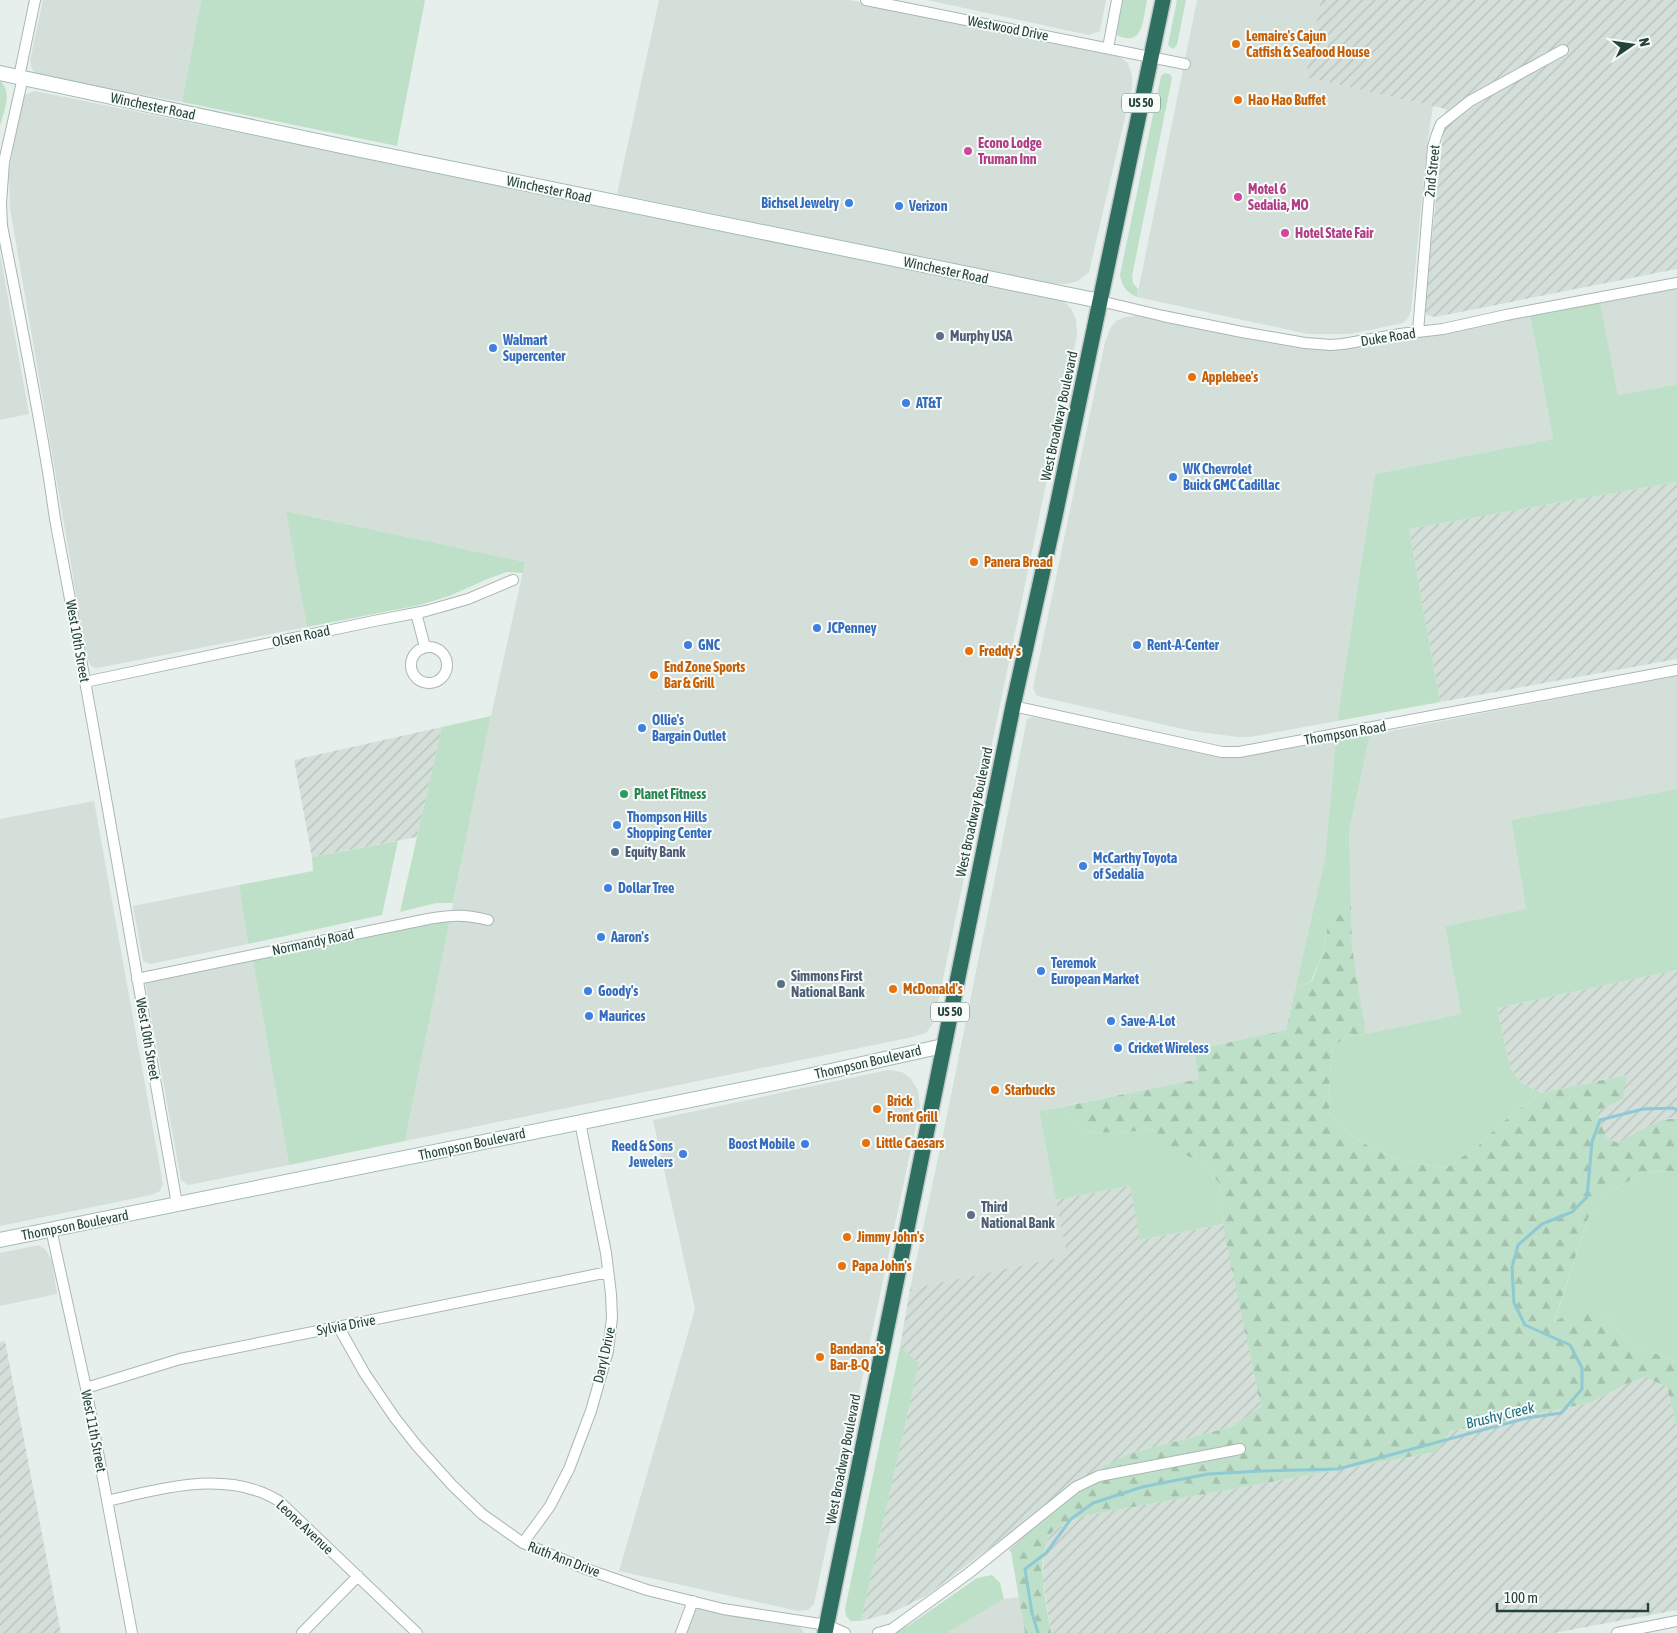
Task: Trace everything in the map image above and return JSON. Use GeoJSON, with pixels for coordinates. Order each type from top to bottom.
{"type":"FeatureCollection","features":[{"type":"Feature","properties":{"kind":"highway","name":"West Broadway Boulevard"},"geometry":{"type":"LineString","coordinates":[[826,1629],[1013,706],[1055,516],[1163,0]]}},
{"type":"Feature","properties":{"kind":"street","name":"West 10th Street"},"geometry":{"type":"LineString","coordinates":[[36,0],[4,162],[1,203],[2,226],[48,467],[57,528],[86,682],[177,1204]]}},
{"type":"Feature","properties":{"kind":"street","name":"Westwood Drive"},"geometry":{"type":"LineString","coordinates":[[866,0],[1184,64]]}},
{"type":"Feature","properties":{"kind":"street"},"geometry":{"type":"LineString","coordinates":[[1108,48],[1117,0]]}},
{"type":"Feature","properties":{"kind":"street","name":"2nd Street"},"geometry":{"type":"LineString","coordinates":[[1418,332],[1433,146],[1436,134],[1442,124],[1470,101],[1563,50]]}},
{"type":"Feature","properties":{"kind":"street","name":"Winchester Road"},"geometry":{"type":"LineString","coordinates":[[0,73],[341,146],[1100,301]]}},
{"type":"Feature","properties":{"kind":"street","name":"Duke Road"},"geometry":{"type":"LineString","coordinates":[[1100,301],[1189,322],[1311,344],[1343,344],[1443,329],[1506,315],[1677,283]]}},
{"type":"Feature","properties":{"kind":"street","name":"Olsen Road"},"geometry":{"type":"LineString","coordinates":[[86,682],[416,613],[468,599],[513,580]]}},
{"type":"Feature","properties":{"kind":"street"},"geometry":{"type":"LineString","coordinates":[[416,613],[425,647]]}},
{"type":"Feature","properties":{"kind":"street","name":"Thompson Road"},"geometry":{"type":"LineString","coordinates":[[1013,706],[1222,752],[1239,752],[1677,670]]}},
{"type":"Feature","properties":{"kind":"street","name":"Normandy Road"},"geometry":{"type":"LineString","coordinates":[[137,979],[428,918],[456,914],[488,920]]}},
{"type":"Feature","properties":{"kind":"street","name":"Thompson Boulevard"},"geometry":{"type":"LineString","coordinates":[[0,1240],[799,1078],[943,1046]]}},
{"type":"Feature","properties":{"kind":"street","name":"Daryl Drive"},"geometry":{"type":"LineString","coordinates":[[523,1543],[550,1506],[569,1469],[591,1411],[608,1351],[612,1318],[608,1272],[580,1122]]}},
{"type":"Feature","properties":{"kind":"street","name":"West 11th Street"},"geometry":{"type":"LineString","coordinates":[[50,1229],[86,1388],[132,1633]]}},
{"type":"Feature","properties":{"kind":"street","name":"Sylvia Drive"},"geometry":{"type":"LineString","coordinates":[[86,1388],[180,1359],[608,1272]]}},
{"type":"Feature","properties":{"kind":"street","name":"Ruth Ann Drive"},"geometry":{"type":"LineString","coordinates":[[338,1326],[365,1374],[417,1446],[452,1485],[482,1514],[523,1543],[586,1569],[647,1590],[723,1609],[845,1633]]}},
{"type":"Feature","properties":{"kind":"street"},"geometry":{"type":"LineString","coordinates":[[878,1633],[892,1629],[969,1574],[1076,1487],[1100,1476],[1240,1449]]}},
{"type":"Feature","properties":{"kind":"street","name":"Leone Avenue"},"geometry":{"type":"LineString","coordinates":[[107,1500],[185,1486],[211,1484],[238,1485],[259,1491],[279,1501],[417,1633]]}},
{"type":"Feature","properties":{"kind":"street"},"geometry":{"type":"LineString","coordinates":[[302,1633],[358,1576]]}},
{"type":"Feature","properties":{"kind":"street"},"geometry":{"type":"LineString","coordinates":[[681,1633],[693,1601]]}},
{"type":"Feature","properties":{"kind":"street"},"geometry":{"type":"LineString","coordinates":[[1617,1633],[1677,1622]]}},
{"type":"Feature","properties":{"kind":"shaded area"},"geometry":{"type":"Polygon","coordinates":[[[43,0],[201,0],[182,102],[37,75],[32,69],[30,61],[43,0]]]}},
{"type":"Feature","properties":{"kind":"shaded area"},"geometry":{"type":"Polygon","coordinates":[[[659,0],[849,0],[1120,57],[1128,63],[1132,75],[1132,87],[1089,272],[1078,281],[1065,284],[1048,283],[617,194],[659,0]]]}},
{"type":"Feature","properties":{"kind":"shaded area"},"geometry":{"type":"Polygon","coordinates":[[[927,0],[1106,0],[1100,31],[1089,35],[927,0]]]}},
{"type":"Feature","properties":{"kind":"shaded area"},"geometry":{"type":"Polygon","coordinates":[[[1197,0],[1321,0],[1305,77],[1433,106],[1427,146],[1411,311],[1403,323],[1350,334],[1308,334],[1137,297],[1197,0]]]}},
{"type":"Feature","properties":{"kind":"shaded area"},"geometry":{"type":"Polygon","coordinates":[[[1321,0],[1677,0],[1677,269],[1435,317],[1427,315],[1424,308],[1446,109],[1305,77],[1321,0]]]}},
{"type":"Feature","properties":{"kind":"shaded area"},"geometry":{"type":"Polygon","coordinates":[[[35,91],[1063,300],[1071,309],[1076,319],[1077,335],[934,1022],[926,1033],[405,1141],[491,716],[525,562],[287,511],[307,627],[97,668],[91,666],[87,658],[10,208],[9,172],[21,104],[26,94],[35,91]]]}},
{"type":"Feature","properties":{"kind":"shaded area"},"geometry":{"type":"Polygon","coordinates":[[[0,254],[29,414],[0,420],[0,254]]]}},
{"type":"Feature","properties":{"kind":"shaded area"},"geometry":{"type":"Polygon","coordinates":[[[1677,287],[1677,384],[1618,395],[1600,301],[1677,287]]]}},
{"type":"Feature","properties":{"kind":"shaded area"},"geometry":{"type":"Polygon","coordinates":[[[1530,314],[1553,439],[1375,474],[1337,721],[1250,737],[1238,737],[1192,731],[1037,696],[1033,688],[1105,342],[1110,329],[1116,321],[1125,317],[1137,316],[1298,348],[1325,350],[1530,314]]]}},
{"type":"Feature","properties":{"kind":"shaded area"},"geometry":{"type":"Polygon","coordinates":[[[1677,482],[1677,659],[1440,702],[1409,529],[1677,482]]]}},
{"type":"Feature","properties":{"kind":"shaded area"},"geometry":{"type":"Polygon","coordinates":[[[1677,676],[1677,789],[1511,820],[1526,909],[1445,926],[1461,1014],[1366,1034],[1352,947],[1349,831],[1370,735],[1677,676]]]}},
{"type":"Feature","properties":{"kind":"shaded area"},"geometry":{"type":"Polygon","coordinates":[[[1033,717],[1204,750],[1243,751],[1336,739],[1325,858],[1286,1030],[1195,1050],[1200,1079],[1039,1111],[1067,1256],[910,1289],[1027,719],[1033,717]]]}},
{"type":"Feature","properties":{"kind":"shaded area"},"geometry":{"type":"Polygon","coordinates":[[[442,727],[417,837],[312,857],[294,760],[442,727]]]}},
{"type":"Feature","properties":{"kind":"shaded area"},"geometry":{"type":"Polygon","coordinates":[[[94,801],[163,1184],[160,1191],[151,1195],[0,1226],[0,819],[94,801]]]}},
{"type":"Feature","properties":{"kind":"shaded area"},"geometry":{"type":"Polygon","coordinates":[[[239,885],[248,944],[150,964],[143,961],[133,906],[239,885]]]}},
{"type":"Feature","properties":{"kind":"shaded area"},"geometry":{"type":"Polygon","coordinates":[[[252,956],[289,1165],[188,1185],[181,1180],[145,982],[151,976],[252,956]]]}},
{"type":"Feature","properties":{"kind":"shaded area"},"geometry":{"type":"Polygon","coordinates":[[[1677,970],[1677,1119],[1670,1118],[1618,1143],[1605,1137],[1597,1111],[1625,1075],[1541,1093],[1520,1082],[1510,1067],[1497,1008],[1677,970]]]}},
{"type":"Feature","properties":{"kind":"shaded area"},"geometry":{"type":"Polygon","coordinates":[[[888,1070],[902,1072],[911,1079],[918,1091],[920,1107],[814,1604],[808,1610],[798,1611],[619,1571],[695,1309],[653,1120],[888,1070]]]}},
{"type":"Feature","properties":{"kind":"shaded area"},"geometry":{"type":"Polygon","coordinates":[[[1130,1186],[1141,1240],[1224,1224],[1261,1408],[1231,1427],[1131,1453],[1065,1497],[1011,1552],[999,1541],[926,1596],[891,1613],[861,1621],[919,1363],[900,1347],[910,1289],[1067,1256],[1056,1200],[1130,1186]]]}},
{"type":"Feature","properties":{"kind":"shaded area"},"geometry":{"type":"Polygon","coordinates":[[[39,1245],[46,1250],[52,1261],[57,1294],[0,1306],[0,1253],[39,1245]]]}},
{"type":"Feature","properties":{"kind":"shaded area"},"geometry":{"type":"Polygon","coordinates":[[[5,1341],[61,1633],[0,1633],[0,1342],[5,1341]]]}},
{"type":"Feature","properties":{"kind":"shaded area"},"geometry":{"type":"Polygon","coordinates":[[[1646,1377],[1667,1387],[1677,1427],[1677,1610],[1554,1633],[1051,1633],[1043,1580],[1044,1546],[1054,1529],[1084,1516],[1436,1452],[1451,1431],[1590,1403],[1624,1385],[1646,1377]]]}},
{"type":"Feature","properties":{"kind":"shaded area"},"geometry":{"type":"Polygon","coordinates":[[[1019,1597],[1025,1633],[947,1633],[1004,1599],[1019,1597]]]}},
{"type":"Feature","properties":{"kind":"shaded area"},"geometry":{"type":"Polygon","coordinates":[[[699,1606],[799,1625],[804,1633],[686,1633],[692,1612],[699,1606]]]}},
{"type":"Feature","properties":{"kind":"green space"},"geometry":{"type":"Polygon","coordinates":[[[201,0],[425,0],[397,146],[182,102],[201,0]]]}},
{"type":"Feature","properties":{"kind":"green space"},"geometry":{"type":"Polygon","coordinates":[[[1119,0],[1147,0],[1141,29],[1133,38],[1117,35],[1114,25],[1119,0]]]}},
{"type":"Feature","properties":{"kind":"green space"},"geometry":{"type":"Polygon","coordinates":[[[1177,0],[1186,0],[1177,45],[1173,49],[1168,45],[1177,0]]]}},
{"type":"Feature","properties":{"kind":"green space"},"geometry":{"type":"Polygon","coordinates":[[[1165,73],[1170,74],[1172,78],[1132,276],[1133,283],[1138,289],[1137,297],[1125,288],[1120,275],[1161,76],[1165,73]]]}},
{"type":"Feature","properties":{"kind":"green space"},"geometry":{"type":"Polygon","coordinates":[[[0,81],[4,86],[7,96],[0,126],[0,81]]]}},
{"type":"Feature","properties":{"kind":"green space"},"geometry":{"type":"Polygon","coordinates":[[[1600,301],[1618,395],[1677,384],[1677,482],[1409,529],[1440,702],[1337,721],[1375,474],[1553,439],[1530,314],[1600,301]]]}},
{"type":"Feature","properties":{"kind":"green space"},"geometry":{"type":"Polygon","coordinates":[[[286,511],[525,562],[523,573],[507,572],[449,596],[420,605],[307,627],[286,511]]]}},
{"type":"Feature","properties":{"kind":"green space"},"geometry":{"type":"Polygon","coordinates":[[[491,716],[453,903],[436,903],[400,912],[442,727],[491,716]]]}},
{"type":"Feature","properties":{"kind":"green space"},"geometry":{"type":"Polygon","coordinates":[[[1370,735],[1349,831],[1351,904],[1328,925],[1322,956],[1311,981],[1295,990],[1325,858],[1336,739],[1370,735]]]}},
{"type":"Feature","properties":{"kind":"green space"},"geometry":{"type":"Polygon","coordinates":[[[1677,789],[1677,970],[1497,1008],[1510,1067],[1520,1082],[1541,1093],[1504,1121],[1477,1147],[1446,1168],[1419,1164],[1394,1157],[1370,1147],[1343,1128],[1329,1112],[1333,1047],[1347,1036],[1366,1034],[1461,1014],[1445,926],[1526,909],[1511,820],[1677,789]]]}},
{"type":"Feature","properties":{"kind":"green space"},"geometry":{"type":"Polygon","coordinates":[[[398,841],[382,915],[248,944],[239,885],[313,871],[312,857],[398,841]]]}},
{"type":"Feature","properties":{"kind":"green space"},"geometry":{"type":"Polygon","coordinates":[[[1351,904],[1352,947],[1366,1034],[1347,1036],[1333,1047],[1329,1112],[1343,1128],[1359,1140],[1394,1157],[1419,1164],[1446,1168],[1477,1147],[1504,1121],[1541,1093],[1626,1075],[1623,1099],[1597,1111],[1606,1137],[1618,1143],[1655,1123],[1663,1120],[1677,1119],[1677,1171],[1644,1172],[1610,1192],[1588,1218],[1554,1322],[1585,1305],[1605,1313],[1630,1344],[1677,1362],[1677,1427],[1667,1387],[1645,1377],[1624,1385],[1590,1403],[1451,1431],[1436,1452],[1084,1516],[1055,1529],[1047,1541],[1044,1553],[1043,1580],[1051,1633],[1025,1633],[1011,1552],[1065,1497],[1105,1466],[1131,1453],[1231,1427],[1261,1407],[1225,1236],[1220,1184],[1200,1161],[1177,1152],[1152,1129],[1121,1133],[1084,1132],[1061,1107],[1199,1079],[1194,1050],[1286,1030],[1295,990],[1312,981],[1322,956],[1328,925],[1351,904]]]}},
{"type":"Feature","properties":{"kind":"green space"},"geometry":{"type":"Polygon","coordinates":[[[450,919],[405,1141],[289,1165],[252,956],[450,919]]]}},
{"type":"Feature","properties":{"kind":"green space"},"geometry":{"type":"Polygon","coordinates":[[[1061,1107],[1084,1132],[1121,1133],[1152,1129],[1182,1154],[1200,1161],[1220,1184],[1224,1224],[1140,1240],[1130,1186],[1056,1200],[1039,1111],[1061,1107]]]}},
{"type":"Feature","properties":{"kind":"green space"},"geometry":{"type":"Polygon","coordinates":[[[1677,1171],[1677,1362],[1630,1344],[1605,1313],[1554,1323],[1588,1218],[1610,1192],[1644,1172],[1677,1171]]]}},
{"type":"Feature","properties":{"kind":"green space"},"geometry":{"type":"Polygon","coordinates":[[[900,1347],[919,1363],[861,1621],[851,1621],[846,1616],[845,1609],[900,1347]]]}},
{"type":"Feature","properties":{"kind":"green space"},"geometry":{"type":"Polygon","coordinates":[[[992,1575],[1000,1583],[1004,1599],[947,1633],[889,1633],[908,1626],[977,1578],[992,1575]]]}},
{"type":"Feature","properties":{"kind":"waterway","name":"Brushy Creek"},"geometry":{"type":"LineString","coordinates":[[1038,1633],[1032,1613],[1025,1569],[1046,1553],[1071,1519],[1093,1503],[1142,1487],[1208,1474],[1338,1469],[1527,1418],[1561,1413],[1582,1389],[1582,1368],[1570,1345],[1525,1325],[1514,1303],[1512,1267],[1518,1245],[1542,1224],[1572,1212],[1587,1197],[1592,1142],[1600,1120],[1643,1109],[1673,1108],[1677,1110]]}},
{"type":"Feature","properties":{"kind":"place","name":"Lemaire's Cajun Catfish & Seafood House"},"geometry":{"type":"Point","coordinates":[1236,44]}},
{"type":"Feature","properties":{"kind":"place","name":"Hao Hao Buffet"},"geometry":{"type":"Point","coordinates":[1238,100]}},
{"type":"Feature","properties":{"kind":"place","name":"Econo Lodge Truman Inn"},"geometry":{"type":"Point","coordinates":[968,151]}},
{"type":"Feature","properties":{"kind":"place","name":"Motel 6 Sedalia, MO"},"geometry":{"type":"Point","coordinates":[1238,197]}},
{"type":"Feature","properties":{"kind":"place","name":"Bichsel Jewelry"},"geometry":{"type":"Point","coordinates":[849,203]}},
{"type":"Feature","properties":{"kind":"place","name":"Verizon"},"geometry":{"type":"Point","coordinates":[899,206]}},
{"type":"Feature","properties":{"kind":"place","name":"Hotel State Fair"},"geometry":{"type":"Point","coordinates":[1285,233]}},
{"type":"Feature","properties":{"kind":"place","name":"Murphy USA"},"geometry":{"type":"Point","coordinates":[940,336]}},
{"type":"Feature","properties":{"kind":"place","name":"Walmart Supercenter"},"geometry":{"type":"Point","coordinates":[493,348]}},
{"type":"Feature","properties":{"kind":"place","name":"Applebee's"},"geometry":{"type":"Point","coordinates":[1192,377]}},
{"type":"Feature","properties":{"kind":"place","name":"AT&T"},"geometry":{"type":"Point","coordinates":[906,403]}},
{"type":"Feature","properties":{"kind":"place","name":"WK Chevrolet Buick GMC Cadillac"},"geometry":{"type":"Point","coordinates":[1173,477]}},
{"type":"Feature","properties":{"kind":"place","name":"Panera Bread"},"geometry":{"type":"Point","coordinates":[974,562]}},
{"type":"Feature","properties":{"kind":"place","name":"JCPenney"},"geometry":{"type":"Point","coordinates":[817,628]}},
{"type":"Feature","properties":{"kind":"place","name":"GNC"},"geometry":{"type":"Point","coordinates":[688,645]}},
{"type":"Feature","properties":{"kind":"place","name":"Rent-A-Center"},"geometry":{"type":"Point","coordinates":[1137,645]}},
{"type":"Feature","properties":{"kind":"place","name":"Freddy's"},"geometry":{"type":"Point","coordinates":[969,651]}},
{"type":"Feature","properties":{"kind":"place","name":"End Zone Sports Bar & Grill"},"geometry":{"type":"Point","coordinates":[654,675]}},
{"type":"Feature","properties":{"kind":"place","name":"Ollie's Bargain Outlet"},"geometry":{"type":"Point","coordinates":[642,728]}},
{"type":"Feature","properties":{"kind":"place","name":"Planet Fitness"},"geometry":{"type":"Point","coordinates":[624,794]}},
{"type":"Feature","properties":{"kind":"place","name":"Thompson Hills Shopping Center"},"geometry":{"type":"Point","coordinates":[617,825]}},
{"type":"Feature","properties":{"kind":"place","name":"Equity Bank"},"geometry":{"type":"Point","coordinates":[615,852]}},
{"type":"Feature","properties":{"kind":"place","name":"McCarthy Toyota of Sedalia"},"geometry":{"type":"Point","coordinates":[1083,866]}},
{"type":"Feature","properties":{"kind":"place","name":"Dollar Tree"},"geometry":{"type":"Point","coordinates":[608,888]}},
{"type":"Feature","properties":{"kind":"place","name":"Aaron's"},"geometry":{"type":"Point","coordinates":[601,937]}},
{"type":"Feature","properties":{"kind":"place","name":"Teremok European Market"},"geometry":{"type":"Point","coordinates":[1041,971]}},
{"type":"Feature","properties":{"kind":"place","name":"Simmons First National Bank"},"geometry":{"type":"Point","coordinates":[781,984]}},
{"type":"Feature","properties":{"kind":"place","name":"McDonald's"},"geometry":{"type":"Point","coordinates":[893,989]}},
{"type":"Feature","properties":{"kind":"place","name":"Goody's"},"geometry":{"type":"Point","coordinates":[588,991]}},
{"type":"Feature","properties":{"kind":"place","name":"Maurices"},"geometry":{"type":"Point","coordinates":[589,1016]}},
{"type":"Feature","properties":{"kind":"place","name":"Save-A-Lot"},"geometry":{"type":"Point","coordinates":[1111,1021]}},
{"type":"Feature","properties":{"kind":"place","name":"Cricket Wireless"},"geometry":{"type":"Point","coordinates":[1118,1048]}},
{"type":"Feature","properties":{"kind":"place","name":"Starbucks"},"geometry":{"type":"Point","coordinates":[995,1090]}},
{"type":"Feature","properties":{"kind":"place","name":"Brick Front Grill"},"geometry":{"type":"Point","coordinates":[877,1109]}},
{"type":"Feature","properties":{"kind":"place","name":"Little Caesars"},"geometry":{"type":"Point","coordinates":[866,1143]}},
{"type":"Feature","properties":{"kind":"place","name":"Boost Mobile"},"geometry":{"type":"Point","coordinates":[805,1144]}},
{"type":"Feature","properties":{"kind":"place","name":"Reed & Sons Jewelers"},"geometry":{"type":"Point","coordinates":[683,1154]}},
{"type":"Feature","properties":{"kind":"place","name":"Third National Bank"},"geometry":{"type":"Point","coordinates":[971,1215]}},
{"type":"Feature","properties":{"kind":"place","name":"Jimmy John's"},"geometry":{"type":"Point","coordinates":[847,1237]}},
{"type":"Feature","properties":{"kind":"place","name":"Papa John's"},"geometry":{"type":"Point","coordinates":[842,1266]}},
{"type":"Feature","properties":{"kind":"place","name":"Bandana's Bar-B-Q"},"geometry":{"type":"Point","coordinates":[820,1357]}}]}
